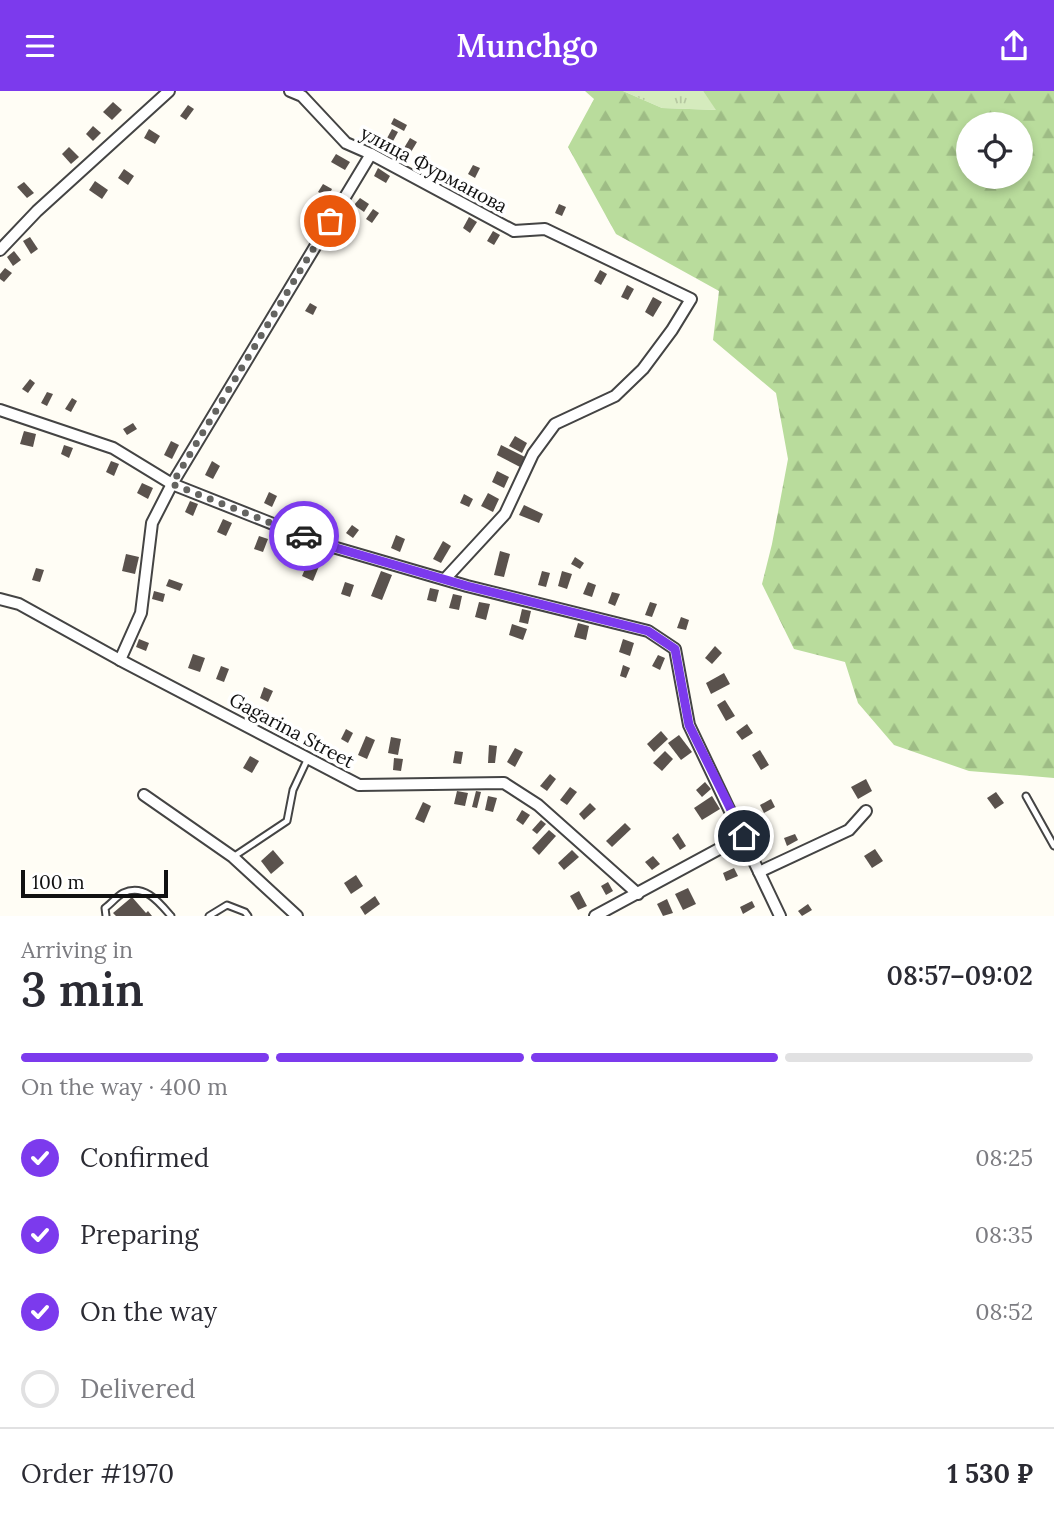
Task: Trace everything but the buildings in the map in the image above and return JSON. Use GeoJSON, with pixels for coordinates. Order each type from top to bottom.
{"type":"FeatureCollection","features":[{"type":"Feature","properties":{"kind":"street"},"geometry":{"type":"LineString","coordinates":[[0,250],[37,211],[169,91]]}},
{"type":"Feature","properties":{"kind":"street","name":"улица Фурманова"},"geometry":{"type":"LineString","coordinates":[[290,91],[302,96],[346,143],[514,231],[545,229],[691,299],[643,369],[615,396],[555,424],[533,454],[505,514],[445,579]]}},
{"type":"Feature","properties":{"kind":"street"},"geometry":{"type":"LineString","coordinates":[[120,660],[141,613],[152,523],[172,484],[371,154]]}},
{"type":"Feature","properties":{"kind":"street"},"geometry":{"type":"LineString","coordinates":[[0,410],[113,448],[172,484],[326,545],[467,586],[648,631],[675,649],[689,725],[780,916]]}},
{"type":"Feature","properties":{"kind":"street","name":"Gagarina Street"},"geometry":{"type":"LineString","coordinates":[[0,599],[19,604],[359,785],[504,783],[538,806],[638,894]]}},
{"type":"Feature","properties":{"kind":"street"},"geometry":{"type":"LineString","coordinates":[[144,795],[233,857],[297,916]]}},
{"type":"Feature","properties":{"kind":"street"},"geometry":{"type":"LineString","coordinates":[[758,872],[849,831],[866,811]]}},
{"type":"Feature","properties":{"kind":"street"},"geometry":{"type":"LineString","coordinates":[[595,916],[744,836]]}},
{"type":"Feature","properties":{"kind":"lane"},"geometry":{"type":"LineString","coordinates":[[233,857],[287,821],[293,790],[308,758]]}},
{"type":"Feature","properties":{"kind":"lane"},"geometry":{"type":"LineString","coordinates":[[1026,796],[1054,846]]}},
{"type":"Feature","properties":{"kind":"lane"},"geometry":{"type":"LineString","coordinates":[[106,916],[106,908],[123,893],[137,890],[154,897],[171,916]]}},
{"type":"Feature","properties":{"kind":"lane"},"geometry":{"type":"LineString","coordinates":[[209,916],[227,905],[245,912],[248,916]]}},
{"type":"Feature","properties":{"kind":"green space"},"geometry":{"type":"Polygon","coordinates":[[[585,91],[623,91],[662,108],[716,110],[703,91],[1054,91],[1054,778],[969,771],[894,745],[858,703],[845,662],[794,649],[762,584],[788,459],[776,393],[713,340],[719,291],[616,234],[568,147],[594,99],[585,91]]]}},
{"type":"Feature","properties":{"kind":"green space"},"geometry":{"type":"Polygon","coordinates":[[[623,91],[703,91],[717,110],[662,108],[623,91]]]}},
{"type":"Feature","properties":{"kind":"way so far"},"geometry":{"type":"LineString","coordinates":[[304,536],[172,484],[330,221]]}},
{"type":"Feature","properties":{"kind":"route"},"geometry":{"type":"LineString","coordinates":[[304,536],[326,545],[467,586],[648,631],[675,649],[689,725],[744,836]]}}]}
